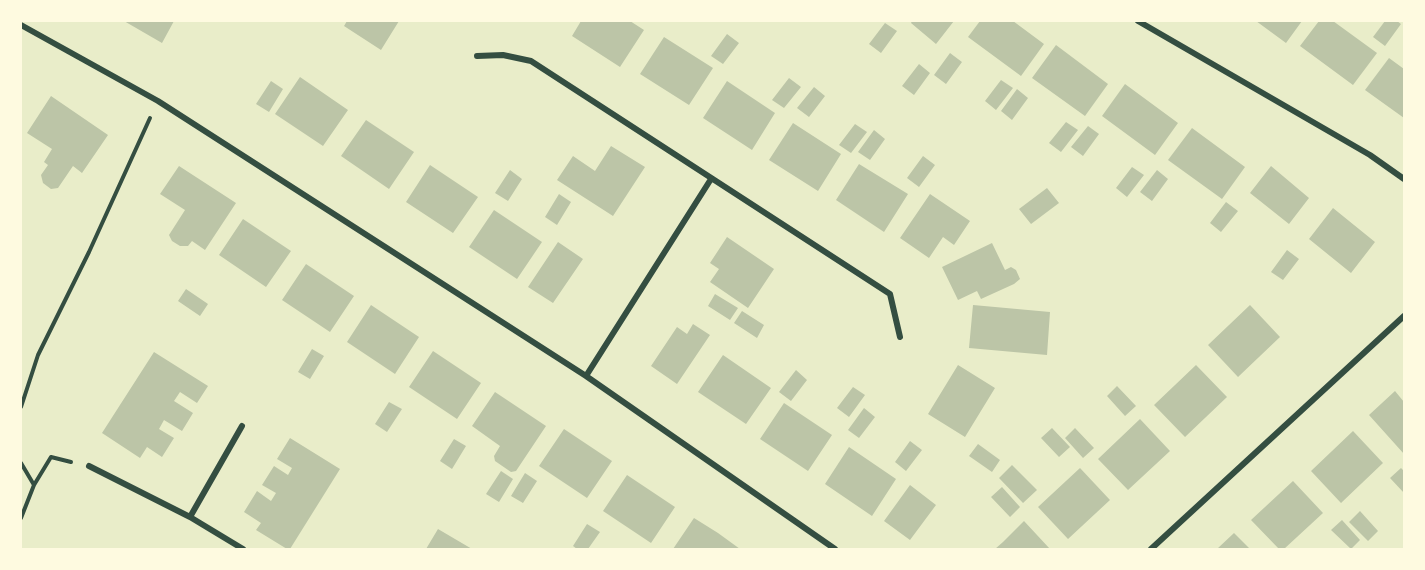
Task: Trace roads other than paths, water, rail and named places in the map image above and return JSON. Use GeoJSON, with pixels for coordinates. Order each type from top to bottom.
{"type":"FeatureCollection","features":[{"type":"Feature","properties":{"kind":"street"},"geometry":{"type":"LineString","coordinates":[[1138,21],[1370,155],[1404,180]]}},
{"type":"Feature","properties":{"kind":"street"},"geometry":{"type":"LineString","coordinates":[[21,25],[158,101],[586,376],[835,549]]}},
{"type":"Feature","properties":{"kind":"street"},"geometry":{"type":"LineString","coordinates":[[477,56],[503,55],[531,61],[890,294],[900,337]]}},
{"type":"Feature","properties":{"kind":"street"},"geometry":{"type":"LineString","coordinates":[[586,376],[711,179]]}},
{"type":"Feature","properties":{"kind":"street"},"geometry":{"type":"LineString","coordinates":[[1151,549],[1404,316]]}},
{"type":"Feature","properties":{"kind":"street"},"geometry":{"type":"LineString","coordinates":[[190,517],[242,426]]}},
{"type":"Feature","properties":{"kind":"street"},"geometry":{"type":"LineString","coordinates":[[89,466],[190,517],[243,549]]}}]}
